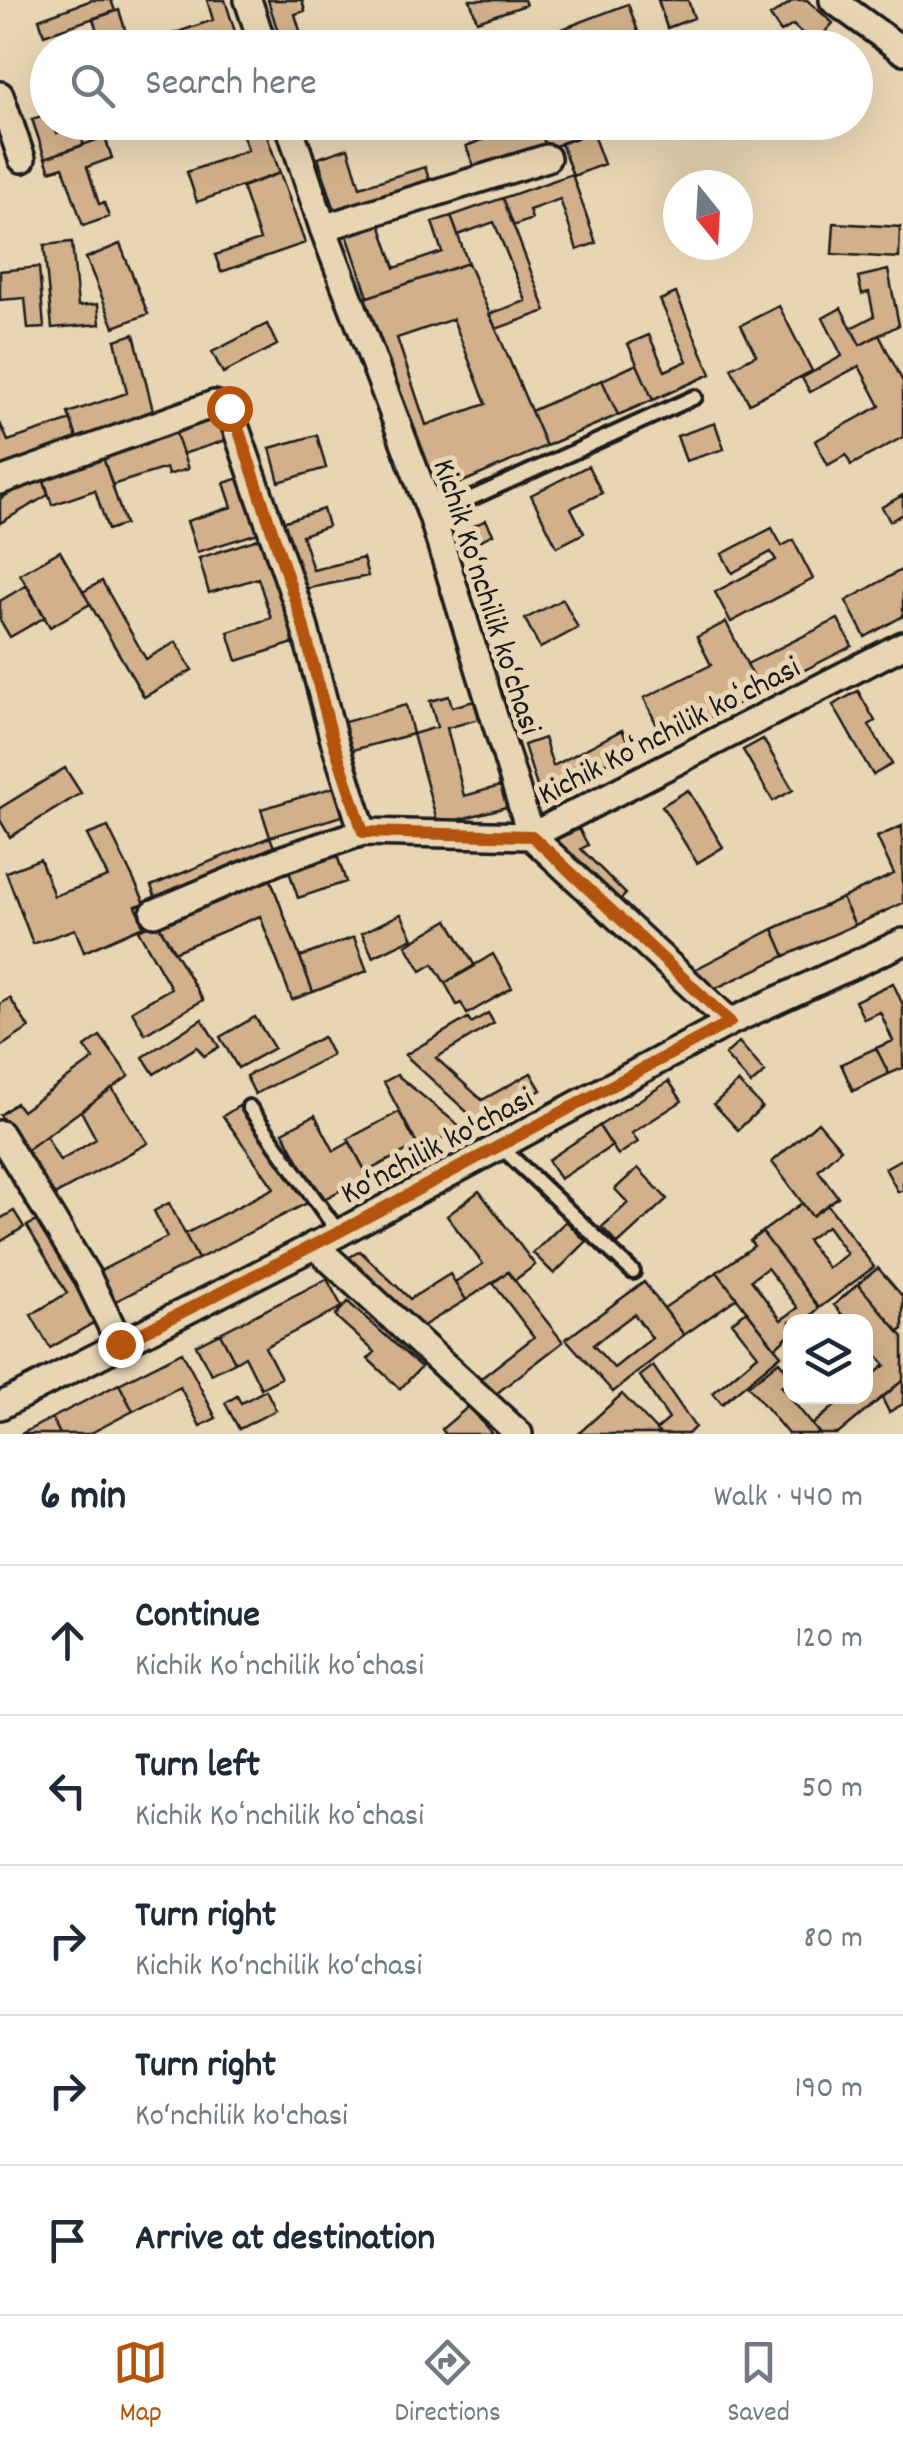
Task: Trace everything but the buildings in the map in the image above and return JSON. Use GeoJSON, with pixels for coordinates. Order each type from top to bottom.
{"type":"FeatureCollection","features":[{"type":"Feature","properties":{"kind":"street"},"geometry":{"type":"LineString","coordinates":[[248,0],[258,30]]}},
{"type":"Feature","properties":{"kind":"street"},"geometry":{"type":"LineString","coordinates":[[833,0],[903,51]]}},
{"type":"Feature","properties":{"kind":"street"},"geometry":{"type":"LineString","coordinates":[[0,95],[22,158]]}},
{"type":"Feature","properties":{"kind":"street","name":"Kichik Ko‘nchilik ko‘chasi"},"geometry":{"type":"LineString","coordinates":[[294,140],[323,228],[432,516],[532,836],[730,1022]]}},
{"type":"Feature","properties":{"kind":"street"},"geometry":{"type":"LineString","coordinates":[[323,228],[546,158]]}},
{"type":"Feature","properties":{"kind":"street"},"geometry":{"type":"LineString","coordinates":[[0,481],[182,414],[214,404],[229,408],[297,603],[332,737],[363,832]]}},
{"type":"Feature","properties":{"kind":"street","name":"Kichik Koʻnchilik koʻchasi"},"geometry":{"type":"LineString","coordinates":[[154,913],[280,860],[363,832],[532,836],[903,645]]}},
{"type":"Feature","properties":{"kind":"street","name":"Ko‘nchilik ko'chasi"},"geometry":{"type":"LineString","coordinates":[[0,1406],[339,1232],[730,1022],[903,942]]}},
{"type":"Feature","properties":{"kind":"street"},"geometry":{"type":"LineString","coordinates":[[0,1134],[87,1276],[120,1344]]}},
{"type":"Feature","properties":{"kind":"street"},"geometry":{"type":"LineString","coordinates":[[314,1245],[519,1434]]}},
{"type":"Feature","properties":{"kind":"lane"},"geometry":{"type":"LineString","coordinates":[[432,516],[695,397]]}},
{"type":"Feature","properties":{"kind":"lane"},"geometry":{"type":"LineString","coordinates":[[249,1107],[339,1232]]}},
{"type":"Feature","properties":{"kind":"lane"},"geometry":{"type":"LineString","coordinates":[[500,1146],[633,1272]]}},
{"type":"Feature","properties":{"kind":"route"},"geometry":{"type":"LineString","coordinates":[[120,1344],[339,1232],[730,1022],[532,836],[363,832],[332,737],[302,621],[229,408]]}}]}
